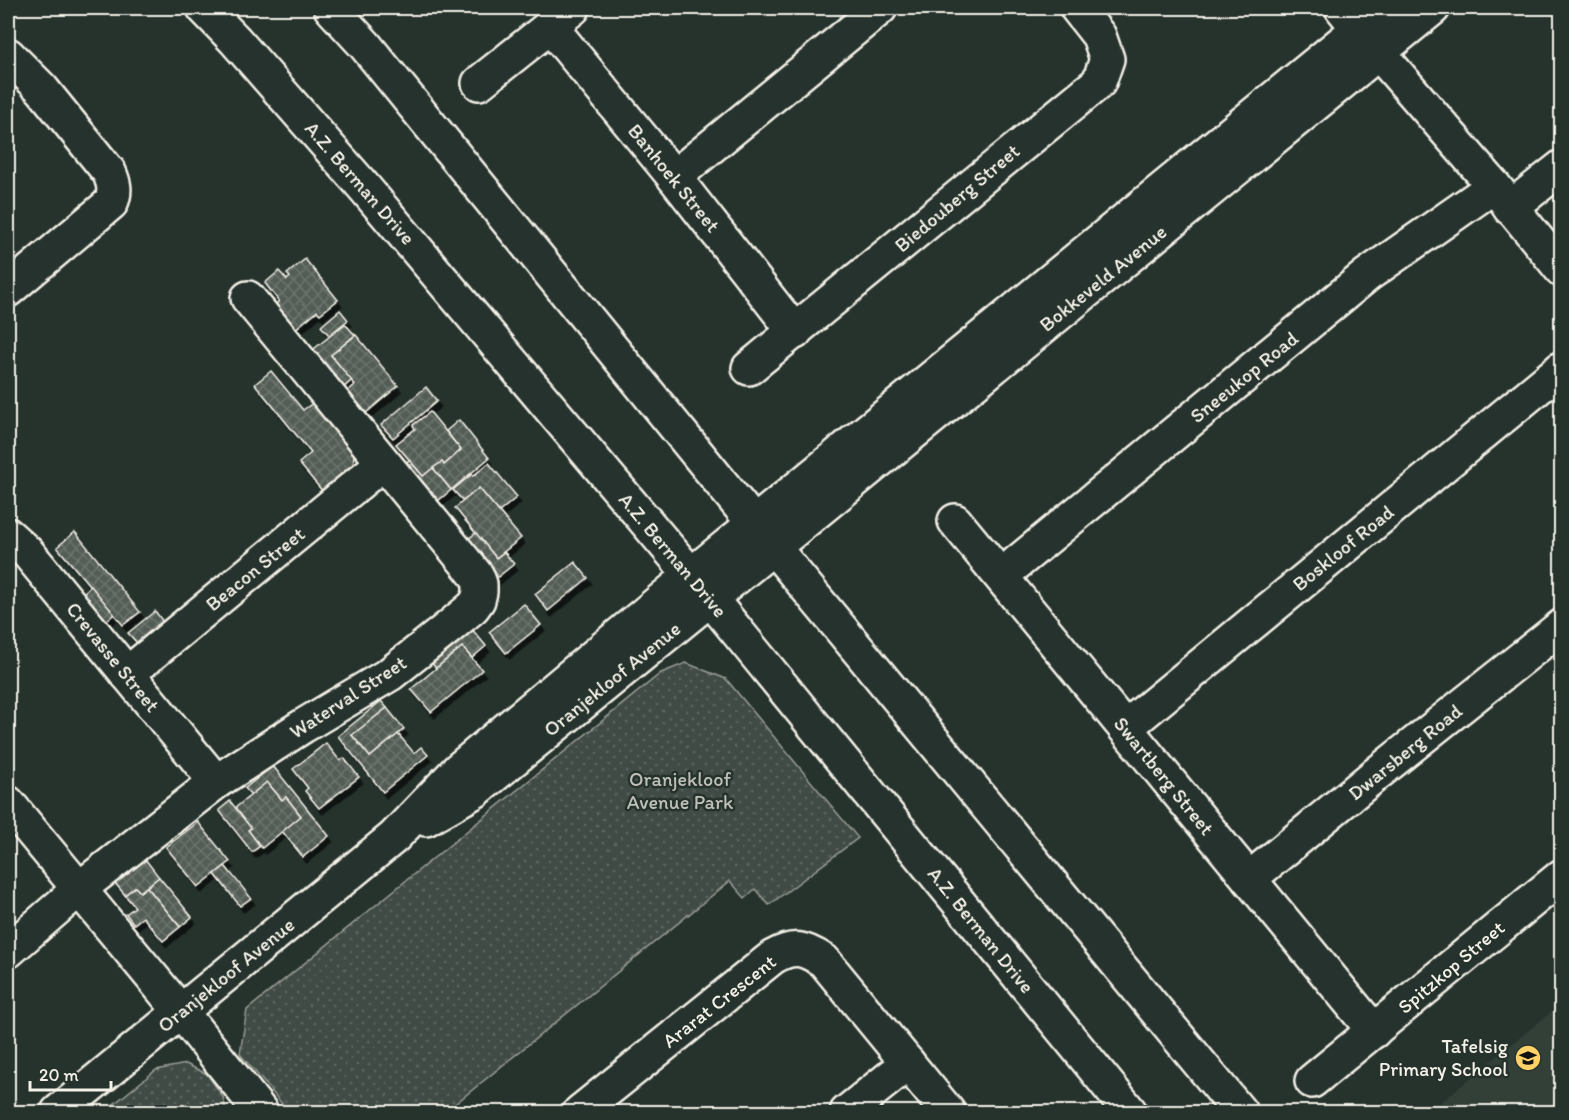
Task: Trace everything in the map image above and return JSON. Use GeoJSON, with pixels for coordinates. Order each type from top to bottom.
{"type":"FeatureCollection","features":[{"type":"Feature","properties":{"kind":"street","name":"A.Z. Berman Drive"},"geometry":{"type":"LineString","coordinates":[[204,8],[358,180],[700,587],[1130,1113]]}},
{"type":"Feature","properties":{"kind":"street"},"geometry":{"type":"LineString","coordinates":[[331,8],[365,45],[764,536],[1240,1113]]}},
{"type":"Feature","properties":{"kind":"street"},"geometry":{"type":"LineString","coordinates":[[674,177],[880,8]]}},
{"type":"Feature","properties":{"kind":"street","name":"Biedouberg Street"},"geometry":{"type":"LineString","coordinates":[[749,368],[1099,82],[1107,59],[1100,36],[1077,8]]}},
{"type":"Feature","properties":{"kind":"street","name":"Bokkeveld Avenue"},"geometry":{"type":"LineString","coordinates":[[700,587],[764,536],[1384,8]]}},
{"type":"Feature","properties":{"kind":"street","name":"Bokkeveld Avenue"},"geometry":{"type":"LineString","coordinates":[[1360,29],[1433,8]]}},
{"type":"Feature","properties":{"kind":"street"},"geometry":{"type":"LineString","coordinates":[[479,82],[562,17]]}},
{"type":"Feature","properties":{"kind":"street","name":"Banhoek Street"},"geometry":{"type":"LineString","coordinates":[[562,17],[674,177],[795,332]]}},
{"type":"Feature","properties":{"kind":"street"},"geometry":{"type":"LineString","coordinates":[[1360,29],[1562,270]]}},
{"type":"Feature","properties":{"kind":"street"},"geometry":{"type":"LineString","coordinates":[[8,55],[42,89],[109,172],[114,187],[111,202],[8,290]]}},
{"type":"Feature","properties":{"kind":"street","name":"Sneeukop Road"},"geometry":{"type":"LineString","coordinates":[[1001,576],[1367,275],[1502,197],[1562,167]]}},
{"type":"Feature","properties":{"kind":"street","name":"Waterval Street"},"geometry":{"type":"LineString","coordinates":[[8,951],[79,889],[216,782],[390,674],[473,607],[480,592],[477,576],[248,298]]}},
{"type":"Feature","properties":{"kind":"street","name":"Boskloof Road"},"geometry":{"type":"LineString","coordinates":[[1125,728],[1562,368]]}},
{"type":"Feature","properties":{"kind":"street","name":"Beacon Street"},"geometry":{"type":"LineString","coordinates":[[127,674],[383,464]]}},
{"type":"Feature","properties":{"kind":"street","name":"Swartberg Street"},"geometry":{"type":"LineString","coordinates":[[955,521],[1374,1031]]}},
{"type":"Feature","properties":{"kind":"street","name":"Crevasse Street"},"geometry":{"type":"LineString","coordinates":[[8,534],[28,553],[216,782]]}},
{"type":"Feature","properties":{"kind":"street","name":"Oranjekloof Avenue"},"geometry":{"type":"LineString","coordinates":[[58,1113],[394,837],[459,769],[700,587]]}},
{"type":"Feature","properties":{"kind":"street","name":"Dwarsberg Road"},"geometry":{"type":"LineString","coordinates":[[1249,879],[1557,640]]}},
{"type":"Feature","properties":{"kind":"street"},"geometry":{"type":"LineString","coordinates":[[8,803],[181,1012],[261,1113]]}},
{"type":"Feature","properties":{"kind":"street","name":"Spitzkop Street"},"geometry":{"type":"LineString","coordinates":[[1312,1082],[1562,876]]}},
{"type":"Feature","properties":{"kind":"street","name":"Ararat Crescent"},"geometry":{"type":"LineString","coordinates":[[580,1113],[773,957],[785,950],[799,949],[811,952],[824,961],[948,1113]]}},
{"type":"Feature","properties":{"kind":"street"},"geometry":{"type":"LineString","coordinates":[[846,1113],[908,1063]]}},
{"type":"Feature","properties":{"kind":"shaded area","name":"Tafelsig Primary School"},"geometry":{"type":"Polygon","coordinates":[[[1561,1004],[1561,1112],[1429,1112],[1561,1004]]]}},
{"type":"Feature","properties":{"kind":"green space","name":"Oranjekloof Avenue Park"},"geometry":{"type":"Polygon","coordinates":[[[686,663],[726,679],[858,838],[769,905],[755,889],[745,898],[730,881],[445,1112],[289,1112],[240,1054],[247,1010],[661,673],[686,663]]]}},
{"type":"Feature","properties":{"kind":"green space"},"geometry":{"type":"Polygon","coordinates":[[[186,1064],[207,1074],[223,1097],[226,1112],[104,1112],[156,1070],[186,1064]]]}},
{"type":"Feature","properties":{"kind":"building"},"geometry":{"type":"Polygon","coordinates":[[[305,259],[338,300],[320,314],[317,311],[293,331],[273,307],[279,301],[265,283],[279,271],[287,280],[290,277],[287,274],[305,259]]]}},
{"type":"Feature","properties":{"kind":"building"},"geometry":{"type":"Polygon","coordinates":[[[340,310],[348,320],[329,335],[321,326],[340,310]]]}},
{"type":"Feature","properties":{"kind":"building"},"geometry":{"type":"Polygon","coordinates":[[[345,324],[355,335],[331,355],[352,380],[341,390],[310,352],[345,324]]]}},
{"type":"Feature","properties":{"kind":"building"},"geometry":{"type":"Polygon","coordinates":[[[356,335],[398,386],[366,413],[348,391],[355,385],[331,355],[356,335]]]}},
{"type":"Feature","properties":{"kind":"building"},"geometry":{"type":"Polygon","coordinates":[[[271,371],[303,410],[313,403],[354,453],[353,470],[324,493],[299,463],[311,453],[255,384],[271,371]]]}},
{"type":"Feature","properties":{"kind":"building"},"geometry":{"type":"Polygon","coordinates":[[[426,387],[437,401],[393,438],[381,425],[426,387]]]}},
{"type":"Feature","properties":{"kind":"building"},"geometry":{"type":"Polygon","coordinates":[[[430,412],[461,450],[444,465],[442,462],[423,476],[396,444],[415,429],[413,425],[430,412]]]}},
{"type":"Feature","properties":{"kind":"building"},"geometry":{"type":"Polygon","coordinates":[[[459,420],[489,458],[451,490],[433,468],[442,462],[444,465],[461,450],[446,431],[459,420]]]}},
{"type":"Feature","properties":{"kind":"building"},"geometry":{"type":"Polygon","coordinates":[[[409,460],[423,476],[433,468],[451,490],[433,505],[402,466],[409,460]]]}},
{"type":"Feature","properties":{"kind":"building"},"geometry":{"type":"Polygon","coordinates":[[[489,463],[517,497],[499,512],[479,488],[463,501],[453,490],[489,463]]]}},
{"type":"Feature","properties":{"kind":"building"},"geometry":{"type":"Polygon","coordinates":[[[479,488],[521,538],[496,558],[455,508],[479,488]]]}},
{"type":"Feature","properties":{"kind":"building"},"geometry":{"type":"Polygon","coordinates":[[[75,532],[140,612],[123,625],[57,547],[75,532]]]}},
{"type":"Feature","properties":{"kind":"building"},"geometry":{"type":"Polygon","coordinates":[[[476,533],[496,558],[504,552],[514,564],[494,580],[464,542],[476,533]]]}},
{"type":"Feature","properties":{"kind":"building"},"geometry":{"type":"Polygon","coordinates":[[[575,562],[588,578],[548,611],[535,594],[575,562]]]}},
{"type":"Feature","properties":{"kind":"building"},"geometry":{"type":"Polygon","coordinates":[[[91,586],[114,614],[104,623],[81,595],[91,586]]]}},
{"type":"Feature","properties":{"kind":"building"},"geometry":{"type":"Polygon","coordinates":[[[524,604],[541,625],[506,653],[489,632],[524,604]]]}},
{"type":"Feature","properties":{"kind":"building"},"geometry":{"type":"Polygon","coordinates":[[[155,611],[164,623],[138,644],[128,633],[155,611]]]}},
{"type":"Feature","properties":{"kind":"building"},"geometry":{"type":"Polygon","coordinates":[[[471,628],[486,646],[472,658],[462,647],[436,668],[430,661],[471,628]]]}},
{"type":"Feature","properties":{"kind":"building"},"geometry":{"type":"Polygon","coordinates":[[[462,647],[482,670],[431,712],[411,689],[462,647]]]}},
{"type":"Feature","properties":{"kind":"building"},"geometry":{"type":"Polygon","coordinates":[[[381,701],[387,708],[352,735],[370,757],[398,734],[414,753],[421,747],[428,755],[383,792],[338,736],[381,701]]]}},
{"type":"Feature","properties":{"kind":"building"},"geometry":{"type":"Polygon","coordinates":[[[387,708],[404,729],[370,757],[352,735],[387,708]]]}},
{"type":"Feature","properties":{"kind":"building"},"geometry":{"type":"Polygon","coordinates":[[[326,743],[340,761],[344,758],[359,777],[319,808],[305,791],[308,788],[293,769],[326,743]]]}},
{"type":"Feature","properties":{"kind":"building"},"geometry":{"type":"Polygon","coordinates":[[[273,766],[329,836],[303,857],[282,831],[301,816],[286,797],[282,800],[267,782],[251,795],[245,788],[273,766]]]}},
{"type":"Feature","properties":{"kind":"building"},"geometry":{"type":"Polygon","coordinates":[[[267,782],[282,800],[286,797],[301,816],[262,848],[248,830],[251,828],[235,808],[267,782]]]}},
{"type":"Feature","properties":{"kind":"building"},"geometry":{"type":"Polygon","coordinates":[[[230,801],[251,828],[248,830],[260,846],[252,852],[219,810],[230,801]]]}},
{"type":"Feature","properties":{"kind":"building"},"geometry":{"type":"Polygon","coordinates":[[[198,822],[230,862],[198,887],[166,847],[198,822]]]}},
{"type":"Feature","properties":{"kind":"building"},"geometry":{"type":"Polygon","coordinates":[[[145,859],[159,877],[140,892],[135,887],[125,895],[115,883],[145,859]]]}},
{"type":"Feature","properties":{"kind":"building"},"geometry":{"type":"Polygon","coordinates":[[[225,866],[251,898],[240,906],[215,874],[225,866]]]}},
{"type":"Feature","properties":{"kind":"building"},"geometry":{"type":"Polygon","coordinates":[[[159,877],[192,917],[180,927],[147,887],[159,877]]]}},
{"type":"Feature","properties":{"kind":"building"},"geometry":{"type":"Polygon","coordinates":[[[135,887],[140,892],[147,887],[180,927],[163,941],[143,917],[134,924],[126,914],[135,907],[125,895],[135,887]]]}},
{"type":"Feature","properties":{"kind":"place","name":"Tafelsig Primary School"},"geometry":{"type":"Point","coordinates":[1528,1058]}}]}
